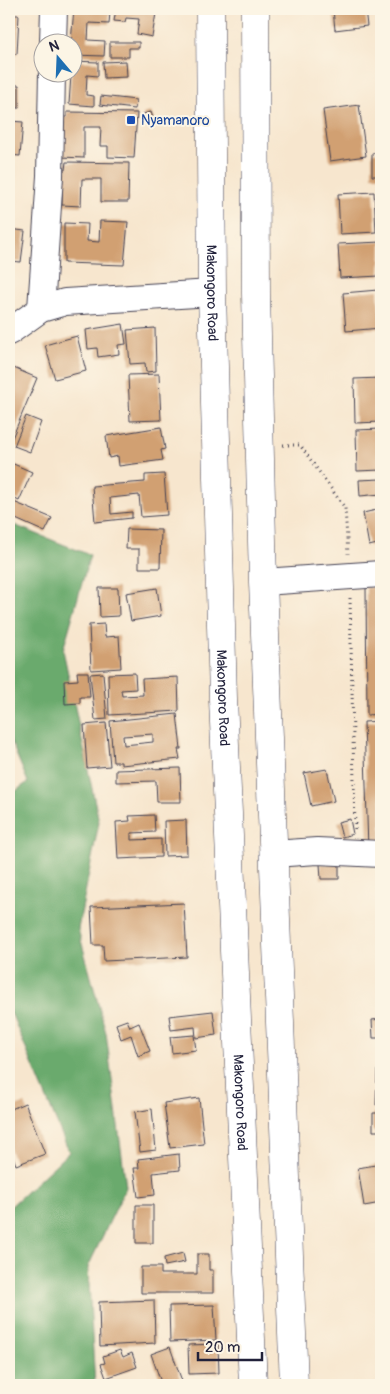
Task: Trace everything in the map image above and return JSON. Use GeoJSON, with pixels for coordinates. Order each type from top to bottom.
{"type":"FeatureCollection","features":[{"type":"Feature","properties":{"kind":"main road","name":"Makongoro Road"},"geometry":{"type":"LineString","coordinates":[[210,9],[212,293],[223,699],[253,1385]]}},
{"type":"Feature","properties":{"kind":"main road"},"geometry":{"type":"LineString","coordinates":[[255,9],[256,284],[263,582],[294,1385]]}},
{"type":"Feature","properties":{"kind":"street"},"geometry":{"type":"LineString","coordinates":[[53,32],[54,9]]}},
{"type":"Feature","properties":{"kind":"street"},"geometry":{"type":"LineString","coordinates":[[41,309],[50,176],[52,82]]}},
{"type":"Feature","properties":{"kind":"street"},"geometry":{"type":"LineString","coordinates":[[9,332],[41,309],[65,302],[212,293]]}},
{"type":"Feature","properties":{"kind":"street"},"geometry":{"type":"LineString","coordinates":[[263,582],[381,574]]}},
{"type":"Feature","properties":{"kind":"street"},"geometry":{"type":"LineString","coordinates":[[274,854],[317,851],[381,854]]}},
{"type":"Feature","properties":{"kind":"path"},"geometry":{"type":"LineString","coordinates":[[260,444],[300,445],[345,508],[350,576],[355,853]]}},
{"type":"Feature","properties":{"kind":"green space"},"geometry":{"type":"Polygon","coordinates":[[[9,523],[90,555],[63,650],[99,822],[78,929],[106,1033],[126,1187],[88,1267],[95,1385],[9,1385],[9,1208],[69,1152],[9,1008],[9,796],[28,782],[9,737],[9,523]]]}},
{"type":"Feature","properties":{"kind":"building"},"geometry":{"type":"Polygon","coordinates":[[[74,9],[110,12],[109,24],[89,23],[88,40],[105,41],[104,56],[82,55],[82,32],[72,32],[74,9]]]}},
{"type":"Feature","properties":{"kind":"building"},"geometry":{"type":"Polygon","coordinates":[[[116,9],[156,13],[152,37],[137,34],[139,19],[126,18],[125,22],[114,21],[116,9]]]}},
{"type":"Feature","properties":{"kind":"building"},"geometry":{"type":"Polygon","coordinates":[[[333,9],[365,9],[367,26],[335,30],[333,9]]]}},
{"type":"Feature","properties":{"kind":"building"},"geometry":{"type":"Polygon","coordinates":[[[378,9],[381,9],[381,31],[379,31],[378,9]]]}},
{"type":"Feature","properties":{"kind":"building"},"geometry":{"type":"Polygon","coordinates":[[[9,15],[19,15],[17,54],[9,53],[9,15]]]}},
{"type":"Feature","properties":{"kind":"building"},"geometry":{"type":"Polygon","coordinates":[[[110,42],[139,42],[139,48],[129,48],[129,57],[110,57],[110,42]]]}},
{"type":"Feature","properties":{"kind":"building"},"geometry":{"type":"Polygon","coordinates":[[[82,61],[98,62],[98,76],[87,75],[86,95],[94,96],[94,106],[69,104],[71,82],[82,82],[82,61]]]}},
{"type":"Feature","properties":{"kind":"building"},"geometry":{"type":"Polygon","coordinates":[[[126,61],[127,77],[104,78],[103,62],[126,61]]]}},
{"type":"Feature","properties":{"kind":"building"},"geometry":{"type":"Polygon","coordinates":[[[9,85],[19,85],[19,108],[9,108],[9,85]]]}},
{"type":"Feature","properties":{"kind":"building"},"geometry":{"type":"Polygon","coordinates":[[[101,96],[136,100],[135,109],[100,105],[101,96]]]}},
{"type":"Feature","properties":{"kind":"building"},"geometry":{"type":"Polygon","coordinates":[[[359,105],[366,156],[330,161],[323,110],[359,105]]]}},
{"type":"Feature","properties":{"kind":"building"},"geometry":{"type":"Polygon","coordinates":[[[67,112],[137,113],[134,158],[108,157],[108,146],[100,146],[101,127],[84,127],[84,158],[61,157],[62,117],[67,117],[67,112]]]}},
{"type":"Feature","properties":{"kind":"building"},"geometry":{"type":"Polygon","coordinates":[[[151,112],[155,123],[147,126],[143,114],[151,112]]]}},
{"type":"Feature","properties":{"kind":"building"},"geometry":{"type":"Polygon","coordinates":[[[9,121],[23,122],[20,156],[9,155],[9,121]]]}},
{"type":"Feature","properties":{"kind":"building"},"geometry":{"type":"Polygon","coordinates":[[[381,152],[381,176],[372,176],[372,153],[381,152]]]}},
{"type":"Feature","properties":{"kind":"building"},"geometry":{"type":"Polygon","coordinates":[[[66,162],[129,163],[128,202],[101,202],[101,179],[82,179],[81,206],[62,205],[63,170],[65,170],[66,162]]]}},
{"type":"Feature","properties":{"kind":"building"},"geometry":{"type":"Polygon","coordinates":[[[374,192],[376,232],[340,234],[338,194],[374,192]]]}},
{"type":"Feature","properties":{"kind":"building"},"geometry":{"type":"Polygon","coordinates":[[[100,221],[128,222],[124,265],[64,263],[64,223],[88,224],[87,241],[99,242],[100,221]]]}},
{"type":"Feature","properties":{"kind":"building"},"geometry":{"type":"Polygon","coordinates":[[[9,229],[25,231],[21,262],[9,261],[9,229]]]}},
{"type":"Feature","properties":{"kind":"building"},"geometry":{"type":"Polygon","coordinates":[[[381,242],[380,276],[340,278],[338,244],[381,242]]]}},
{"type":"Feature","properties":{"kind":"building"},"geometry":{"type":"Polygon","coordinates":[[[378,290],[381,328],[346,331],[343,293],[378,290]]]}},
{"type":"Feature","properties":{"kind":"building"},"geometry":{"type":"Polygon","coordinates":[[[123,324],[126,344],[118,345],[119,354],[98,357],[97,348],[88,349],[86,330],[123,324]]]}},
{"type":"Feature","properties":{"kind":"building"},"geometry":{"type":"Polygon","coordinates":[[[155,328],[156,371],[146,372],[145,363],[130,364],[127,330],[155,328]]]}},
{"type":"Feature","properties":{"kind":"building"},"geometry":{"type":"Polygon","coordinates":[[[77,336],[86,371],[55,379],[45,345],[77,336]]]}},
{"type":"Feature","properties":{"kind":"building"},"geometry":{"type":"Polygon","coordinates":[[[9,366],[37,378],[10,443],[9,442],[9,366]]]}},
{"type":"Feature","properties":{"kind":"building"},"geometry":{"type":"Polygon","coordinates":[[[159,374],[161,420],[130,421],[128,375],[159,374]]]}},
{"type":"Feature","properties":{"kind":"building"},"geometry":{"type":"Polygon","coordinates":[[[381,378],[381,422],[355,423],[354,379],[381,378]]]}},
{"type":"Feature","properties":{"kind":"building"},"geometry":{"type":"Polygon","coordinates":[[[26,416],[41,422],[30,452],[14,446],[26,416]]]}},
{"type":"Feature","properties":{"kind":"building"},"geometry":{"type":"Polygon","coordinates":[[[161,427],[165,449],[161,450],[163,460],[119,466],[118,456],[109,458],[106,436],[161,427]]]}},
{"type":"Feature","properties":{"kind":"building"},"geometry":{"type":"Polygon","coordinates":[[[381,429],[381,470],[357,471],[356,430],[381,429]]]}},
{"type":"Feature","properties":{"kind":"building"},"geometry":{"type":"Polygon","coordinates":[[[9,462],[32,472],[19,501],[9,496],[9,462]]]}},
{"type":"Feature","properties":{"kind":"building"},"geometry":{"type":"Polygon","coordinates":[[[164,474],[167,515],[141,517],[139,495],[110,498],[111,514],[132,512],[132,518],[95,522],[92,486],[145,482],[145,475],[164,474]]]}},
{"type":"Feature","properties":{"kind":"building"},"geometry":{"type":"Polygon","coordinates":[[[381,479],[381,494],[360,496],[359,480],[381,479]]]}},
{"type":"Feature","properties":{"kind":"building"},"geometry":{"type":"Polygon","coordinates":[[[9,500],[52,518],[45,532],[9,516],[9,500]]]}},
{"type":"Feature","properties":{"kind":"building"},"geometry":{"type":"Polygon","coordinates":[[[381,509],[381,543],[369,546],[363,513],[381,509]]]}},
{"type":"Feature","properties":{"kind":"building"},"geometry":{"type":"Polygon","coordinates":[[[127,529],[161,530],[160,568],[139,568],[139,549],[126,549],[127,529]]]}},
{"type":"Feature","properties":{"kind":"building"},"geometry":{"type":"Polygon","coordinates":[[[381,587],[381,714],[367,715],[366,588],[381,587]]]}},
{"type":"Feature","properties":{"kind":"building"},"geometry":{"type":"Polygon","coordinates":[[[99,588],[118,588],[119,616],[100,617],[99,588]]]}},
{"type":"Feature","properties":{"kind":"building"},"geometry":{"type":"Polygon","coordinates":[[[157,588],[161,616],[131,621],[126,593],[157,588]]]}},
{"type":"Feature","properties":{"kind":"building"},"geometry":{"type":"Polygon","coordinates":[[[104,624],[105,637],[119,636],[121,668],[91,670],[89,625],[104,624]]]}},
{"type":"Feature","properties":{"kind":"building"},"geometry":{"type":"Polygon","coordinates":[[[77,672],[88,672],[90,697],[80,697],[80,703],[65,704],[64,681],[78,680],[77,672]]]}},
{"type":"Feature","properties":{"kind":"building"},"geometry":{"type":"Polygon","coordinates":[[[103,673],[107,719],[95,720],[90,674],[103,673]]]}},
{"type":"Feature","properties":{"kind":"building"},"geometry":{"type":"Polygon","coordinates":[[[135,673],[136,689],[121,690],[122,696],[143,695],[142,679],[178,677],[179,711],[109,715],[108,674],[135,673]]]}},
{"type":"Feature","properties":{"kind":"building"},"geometry":{"type":"Polygon","coordinates":[[[177,714],[181,749],[178,749],[180,759],[121,765],[121,762],[113,762],[110,721],[177,714]],[[153,734],[123,736],[124,745],[153,742],[153,734]]]}},
{"type":"Feature","properties":{"kind":"building"},"geometry":{"type":"Polygon","coordinates":[[[381,721],[381,849],[368,849],[364,722],[381,721]]]}},
{"type":"Feature","properties":{"kind":"building"},"geometry":{"type":"Polygon","coordinates":[[[106,723],[110,766],[87,768],[84,725],[106,723]]]}},
{"type":"Feature","properties":{"kind":"building"},"geometry":{"type":"Polygon","coordinates":[[[180,768],[181,802],[157,802],[156,781],[116,782],[116,770],[180,768]]]}},
{"type":"Feature","properties":{"kind":"building"},"geometry":{"type":"Polygon","coordinates":[[[327,769],[334,801],[311,806],[304,773],[327,769]]]}},
{"type":"Feature","properties":{"kind":"building"},"geometry":{"type":"Polygon","coordinates":[[[154,815],[155,832],[131,833],[131,840],[161,839],[161,857],[118,859],[116,822],[130,821],[129,816],[154,815]]]}},
{"type":"Feature","properties":{"kind":"building"},"geometry":{"type":"Polygon","coordinates":[[[350,819],[353,834],[342,837],[338,822],[350,819]]]}},
{"type":"Feature","properties":{"kind":"building"},"geometry":{"type":"Polygon","coordinates":[[[186,820],[187,855],[165,856],[164,821],[186,820]]]}},
{"type":"Feature","properties":{"kind":"building"},"geometry":{"type":"Polygon","coordinates":[[[320,864],[339,864],[339,879],[321,879],[320,864]]]}},
{"type":"Feature","properties":{"kind":"building"},"geometry":{"type":"Polygon","coordinates":[[[184,903],[187,957],[104,961],[103,945],[93,945],[91,907],[184,903]]]}},
{"type":"Feature","properties":{"kind":"building"},"geometry":{"type":"Polygon","coordinates":[[[213,1011],[216,1035],[196,1038],[195,1027],[171,1030],[169,1016],[213,1011]]]}},
{"type":"Feature","properties":{"kind":"building"},"geometry":{"type":"Polygon","coordinates":[[[381,1019],[381,1038],[373,1038],[372,1020],[381,1019]]]}},
{"type":"Feature","properties":{"kind":"building"},"geometry":{"type":"Polygon","coordinates":[[[127,1020],[130,1027],[139,1023],[150,1051],[138,1056],[131,1035],[121,1039],[116,1024],[127,1020]]]}},
{"type":"Feature","properties":{"kind":"building"},"geometry":{"type":"Polygon","coordinates":[[[194,1035],[196,1050],[172,1053],[170,1037],[194,1035]]]}},
{"type":"Feature","properties":{"kind":"building"},"geometry":{"type":"Polygon","coordinates":[[[377,1070],[381,1070],[381,1105],[376,1105],[377,1070]]]}},
{"type":"Feature","properties":{"kind":"building"},"geometry":{"type":"Polygon","coordinates":[[[199,1098],[204,1144],[170,1148],[164,1103],[199,1098]]]}},
{"type":"Feature","properties":{"kind":"building"},"geometry":{"type":"Polygon","coordinates":[[[25,1103],[45,1154],[16,1165],[9,1146],[9,1110],[25,1103]]]}},
{"type":"Feature","properties":{"kind":"building"},"geometry":{"type":"Polygon","coordinates":[[[152,1109],[156,1150],[140,1152],[135,1112],[152,1109]]]}},
{"type":"Feature","properties":{"kind":"building"},"geometry":{"type":"Polygon","coordinates":[[[373,1113],[381,1113],[381,1131],[373,1131],[373,1113]]]}},
{"type":"Feature","properties":{"kind":"building"},"geometry":{"type":"Polygon","coordinates":[[[179,1154],[180,1170],[153,1173],[155,1195],[138,1197],[134,1168],[139,1168],[138,1159],[179,1154]]]}},
{"type":"Feature","properties":{"kind":"building"},"geometry":{"type":"Polygon","coordinates":[[[381,1164],[381,1203],[364,1206],[358,1168],[381,1164]]]}},
{"type":"Feature","properties":{"kind":"building"},"geometry":{"type":"Polygon","coordinates":[[[136,1205],[153,1205],[153,1243],[136,1243],[136,1205]]]}},
{"type":"Feature","properties":{"kind":"building"},"geometry":{"type":"Polygon","coordinates":[[[183,1253],[185,1262],[165,1266],[164,1258],[183,1253]]]}},
{"type":"Feature","properties":{"kind":"building"},"geometry":{"type":"Polygon","coordinates":[[[197,1254],[209,1254],[209,1270],[213,1270],[213,1293],[141,1293],[141,1267],[161,1267],[161,1274],[197,1274],[197,1254]]]}},
{"type":"Feature","properties":{"kind":"building"},"geometry":{"type":"Polygon","coordinates":[[[154,1300],[155,1343],[100,1346],[99,1302],[154,1300]]]}},
{"type":"Feature","properties":{"kind":"building"},"geometry":{"type":"Polygon","coordinates":[[[214,1305],[216,1340],[170,1342],[169,1306],[214,1305]]]}},
{"type":"Feature","properties":{"kind":"building"},"geometry":{"type":"Polygon","coordinates":[[[218,1344],[219,1373],[189,1374],[188,1345],[218,1344]]]}},
{"type":"Feature","properties":{"kind":"building"},"geometry":{"type":"Polygon","coordinates":[[[170,1347],[183,1384],[162,1385],[151,1354],[170,1347]]]}},
{"type":"Feature","properties":{"kind":"building"},"geometry":{"type":"Polygon","coordinates":[[[120,1350],[123,1357],[132,1353],[137,1367],[106,1378],[101,1364],[105,1363],[103,1356],[120,1350]]]}},
{"type":"Feature","properties":{"kind":"place","name":"Nyamanoro"},"geometry":{"type":"Point","coordinates":[131,120]}}]}
